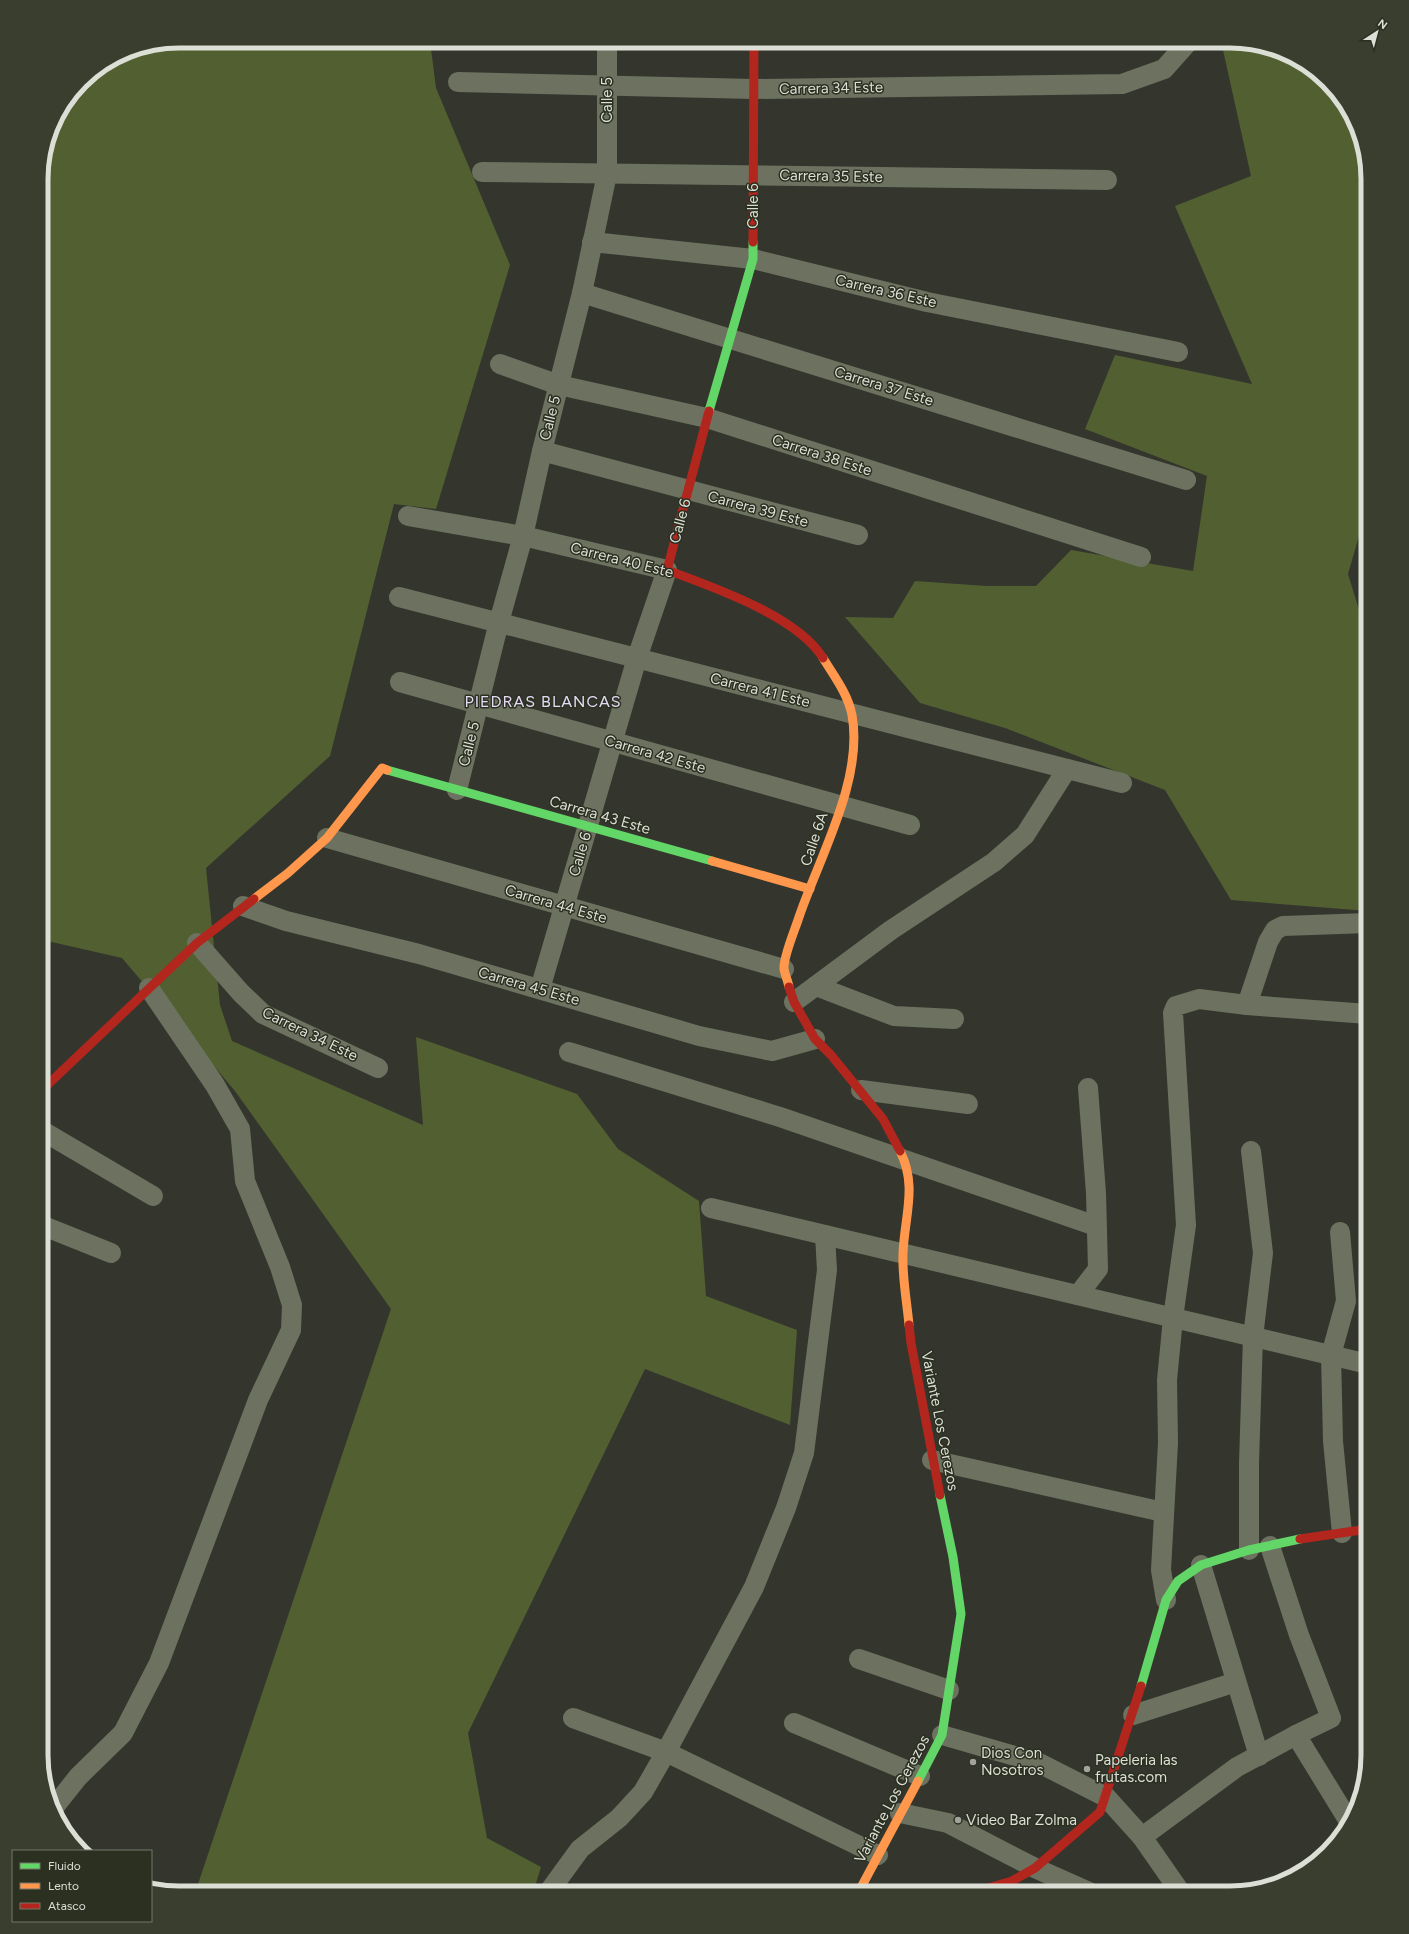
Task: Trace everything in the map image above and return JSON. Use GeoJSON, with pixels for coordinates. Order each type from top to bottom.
{"type":"FeatureCollection","features":[{"type":"Feature","properties":{"kind":"street","name":"Calle 5"},"geometry":{"type":"LineString","coordinates":[[458,790],[499,622],[523,536],[542,451],[582,293],[607,174],[608,48]]}},
{"type":"Feature","properties":{"kind":"street","name":"Calle 6"},"geometry":{"type":"LineString","coordinates":[[540,989],[638,658],[667,570],[706,418],[753,259],[754,48]]}},
{"type":"Feature","properties":{"kind":"street","name":"Carrera 34 Este"},"geometry":{"type":"LineString","coordinates":[[458,82],[607,87],[754,89],[1122,84],[1164,69],[1183,48]]}},
{"type":"Feature","properties":{"kind":"street","name":"Carrera 35 Este"},"geometry":{"type":"LineString","coordinates":[[482,172],[1107,180]]}},
{"type":"Feature","properties":{"kind":"street","name":"Carrera 36 Este"},"geometry":{"type":"LineString","coordinates":[[592,242],[753,259],[927,302],[1178,352]]}},
{"type":"Feature","properties":{"kind":"street","name":"Carrera 37 Este"},"geometry":{"type":"LineString","coordinates":[[582,293],[1186,480]]}},
{"type":"Feature","properties":{"kind":"street","name":"Carrera 38 Este"},"geometry":{"type":"LineString","coordinates":[[500,364],[559,384],[706,418],[1142,557]]}},
{"type":"Feature","properties":{"kind":"street","name":"Carrera 39 Este"},"geometry":{"type":"LineString","coordinates":[[542,451],[858,535]]}},
{"type":"Feature","properties":{"kind":"street","name":"Carrera 40 Este"},"geometry":{"type":"LineString","coordinates":[[408,516],[523,536],[667,570],[738,598],[790,626],[818,650],[842,688],[852,714]]}},
{"type":"Feature","properties":{"kind":"street","name":"Carrera 41 Este"},"geometry":{"type":"LineString","coordinates":[[399,597],[1122,783]]}},
{"type":"Feature","properties":{"kind":"street","name":"Carrera 42 Este"},"geometry":{"type":"LineString","coordinates":[[400,682],[910,825]]}},
{"type":"Feature","properties":{"kind":"street","name":"Calle 6A"},"geometry":{"type":"LineString","coordinates":[[784,969],[790,944],[810,889],[831,839],[850,773],[854,743],[852,714]]}},
{"type":"Feature","properties":{"kind":"street","name":"Carrera 43 Este"},"geometry":{"type":"LineString","coordinates":[[328,838],[382,768],[810,889]]}},
{"type":"Feature","properties":{"kind":"street"},"geometry":{"type":"LineString","coordinates":[[794,1002],[891,930],[994,862],[1025,835],[1068,769]]}},
{"type":"Feature","properties":{"kind":"street"},"geometry":{"type":"LineString","coordinates":[[48,1084],[197,943],[243,906],[288,873],[328,838]]}},
{"type":"Feature","properties":{"kind":"street","name":"Carrera 44 Este"},"geometry":{"type":"LineString","coordinates":[[328,838],[784,969]]}},
{"type":"Feature","properties":{"kind":"street","name":"Carrera 45 Este"},"geometry":{"type":"LineString","coordinates":[[243,906],[286,921],[419,954],[699,1036],[772,1051],[815,1038]]}},
{"type":"Feature","properties":{"kind":"street"},"geometry":{"type":"LineString","coordinates":[[1247,1005],[1268,942],[1275,930],[1283,926],[1361,923]]}},
{"type":"Feature","properties":{"kind":"street","name":"Carrera 34 Este"},"geometry":{"type":"LineString","coordinates":[[197,943],[241,993],[263,1014],[378,1068]]}},
{"type":"Feature","properties":{"kind":"street","name":"Variante Los Cerezos"},"geometry":{"type":"LineString","coordinates":[[784,969],[794,1002],[815,1038],[861,1090],[883,1119],[906,1161],[910,1202],[902,1254],[911,1342],[932,1460],[953,1557],[961,1614],[942,1735],[862,1886]]}},
{"type":"Feature","properties":{"kind":"street"},"geometry":{"type":"LineString","coordinates":[[816,986],[894,1016],[954,1019]]}},
{"type":"Feature","properties":{"kind":"street"},"geometry":{"type":"LineString","coordinates":[[57,1803],[78,1777],[123,1733],[159,1663],[258,1400],[291,1330],[292,1305],[280,1267],[245,1181],[240,1129],[215,1085],[149,988]]}},
{"type":"Feature","properties":{"kind":"street"},"geometry":{"type":"LineString","coordinates":[[1166,1600],[1161,1570],[1168,1443],[1167,1380],[1173,1318],[1186,1224],[1173,1013],[1176,1006],[1198,1000],[1361,1013]]}},
{"type":"Feature","properties":{"kind":"street"},"geometry":{"type":"LineString","coordinates":[[570,1052],[780,1117],[1096,1226]]}},
{"type":"Feature","properties":{"kind":"street"},"geometry":{"type":"LineString","coordinates":[[1078,1295],[1098,1269],[1096,1193],[1088,1088]]}},
{"type":"Feature","properties":{"kind":"street"},"geometry":{"type":"LineString","coordinates":[[861,1090],[968,1104]]}},
{"type":"Feature","properties":{"kind":"street"},"geometry":{"type":"LineString","coordinates":[[48,1134],[153,1196]]}},
{"type":"Feature","properties":{"kind":"street"},"geometry":{"type":"LineString","coordinates":[[1249,1550],[1249,1463],[1253,1337],[1263,1253],[1251,1151]]}},
{"type":"Feature","properties":{"kind":"street"},"geometry":{"type":"LineString","coordinates":[[711,1208],[1361,1362]]}},
{"type":"Feature","properties":{"kind":"street"},"geometry":{"type":"LineString","coordinates":[[48,1228],[111,1253]]}},
{"type":"Feature","properties":{"kind":"street"},"geometry":{"type":"LineString","coordinates":[[1340,1232],[1346,1301],[1331,1355],[1333,1441],[1342,1533]]}},
{"type":"Feature","properties":{"kind":"street"},"geometry":{"type":"LineString","coordinates":[[555,1886],[580,1849],[619,1818],[643,1792],[754,1587],[786,1508],[804,1453],[827,1270],[825,1236]]}},
{"type":"Feature","properties":{"kind":"street"},"geometry":{"type":"LineString","coordinates":[[932,1460],[1164,1512]]}},
{"type":"Feature","properties":{"kind":"street"},"geometry":{"type":"LineString","coordinates":[[995,1886],[1012,1881],[1035,1868],[1100,1812],[1106,1797],[1114,1766],[1133,1714],[1166,1600],[1178,1581],[1201,1565],[1249,1550],[1304,1538],[1361,1530]]}},
{"type":"Feature","properties":{"kind":"street"},"geometry":{"type":"LineString","coordinates":[[1142,1837],[1237,1766],[1332,1718],[1299,1635],[1270,1546]]}},
{"type":"Feature","properties":{"kind":"street"},"geometry":{"type":"LineString","coordinates":[[1201,1565],[1259,1756]]}},
{"type":"Feature","properties":{"kind":"street"},"geometry":{"type":"LineString","coordinates":[[860,1659],[949,1690]]}},
{"type":"Feature","properties":{"kind":"street"},"geometry":{"type":"LineString","coordinates":[[1133,1714],[1236,1682]]}},
{"type":"Feature","properties":{"kind":"street"},"geometry":{"type":"LineString","coordinates":[[573,1718],[666,1752],[878,1855]]}},
{"type":"Feature","properties":{"kind":"street"},"geometry":{"type":"LineString","coordinates":[[794,1723],[920,1776]]}},
{"type":"Feature","properties":{"kind":"street"},"geometry":{"type":"LineString","coordinates":[[942,1735],[1040,1763],[1106,1797],[1142,1837],[1177,1886]]}},
{"type":"Feature","properties":{"kind":"street"},"geometry":{"type":"LineString","coordinates":[[1296,1735],[1345,1816]]}},
{"type":"Feature","properties":{"kind":"street"},"geometry":{"type":"LineString","coordinates":[[900,1813],[948,1823],[1035,1868],[1075,1886]]}},
{"type":"Feature","properties":{"kind":"green space"},"geometry":{"type":"Polygon","coordinates":[[[171,48],[431,48],[436,88],[510,265],[436,509],[394,504],[330,756],[206,868],[220,1005],[232,1041],[423,1125],[416,1037],[577,1094],[618,1149],[699,1201],[706,1296],[797,1330],[790,1425],[645,1369],[468,1733],[487,1838],[541,1867],[535,1886],[197,1886],[391,1309],[235,1091],[122,958],[48,941],[48,171],[52,145],[58,129],[70,106],[86,86],[106,70],[129,58],[145,52],[171,48]]]}},
{"type":"Feature","properties":{"kind":"green space"},"geometry":{"type":"Polygon","coordinates":[[[1223,48],[1238,48],[1272,55],[1288,62],[1310,75],[1323,86],[1334,99],[1343,114],[1357,145],[1360,162],[1361,529],[1348,574],[1361,616],[1361,910],[1231,900],[1165,790],[1005,728],[920,703],[845,617],[893,618],[915,581],[986,586],[1036,586],[1071,550],[1193,571],[1207,476],[1085,429],[1115,355],[1252,384],[1175,206],[1251,176],[1223,48]]]}},
{"type":"Feature","properties":{"kind":"traffic: fast"},"geometry":{"type":"LineString","coordinates":[[709,411],[753,259],[753,242]]}},
{"type":"Feature","properties":{"kind":"traffic: fast"},"geometry":{"type":"LineString","coordinates":[[387,770],[712,861]]}},
{"type":"Feature","properties":{"kind":"traffic: fast"},"geometry":{"type":"LineString","coordinates":[[918,1781],[942,1735],[961,1614],[953,1557],[940,1495]]}},
{"type":"Feature","properties":{"kind":"traffic: fast"},"geometry":{"type":"LineString","coordinates":[[1141,1686],[1166,1600],[1178,1581],[1201,1565],[1249,1550],[1300,1539]]}},
{"type":"Feature","properties":{"kind":"traffic: slow"},"geometry":{"type":"LineString","coordinates":[[789,987],[784,969],[787,952],[837,819],[851,766],[854,740],[850,707],[840,685],[823,658]]}},
{"type":"Feature","properties":{"kind":"traffic: slow"},"geometry":{"type":"LineString","coordinates":[[254,899],[288,873],[327,838],[382,768],[387,770]]}},
{"type":"Feature","properties":{"kind":"traffic: slow"},"geometry":{"type":"LineString","coordinates":[[712,861],[810,889]]}},
{"type":"Feature","properties":{"kind":"traffic: slow"},"geometry":{"type":"LineString","coordinates":[[900,1151],[905,1164],[909,1189],[903,1263],[909,1325]]}},
{"type":"Feature","properties":{"kind":"traffic: slow"},"geometry":{"type":"LineString","coordinates":[[862,1886],[918,1781]]}},
{"type":"Feature","properties":{"kind":"traffic: jam"},"geometry":{"type":"LineString","coordinates":[[753,242],[754,48]]}},
{"type":"Feature","properties":{"kind":"traffic: jam"},"geometry":{"type":"LineString","coordinates":[[709,411],[667,570],[730,594],[774,616],[794,629],[811,643],[823,658]]}},
{"type":"Feature","properties":{"kind":"traffic: jam"},"geometry":{"type":"LineString","coordinates":[[48,1084],[197,943],[254,899]]}},
{"type":"Feature","properties":{"kind":"traffic: jam"},"geometry":{"type":"LineString","coordinates":[[789,987],[794,1002],[815,1039],[831,1055],[883,1119],[900,1151]]}},
{"type":"Feature","properties":{"kind":"traffic: jam"},"geometry":{"type":"LineString","coordinates":[[909,1325],[911,1343],[940,1495]]}},
{"type":"Feature","properties":{"kind":"traffic: jam"},"geometry":{"type":"LineString","coordinates":[[1300,1539],[1361,1530]]}},
{"type":"Feature","properties":{"kind":"traffic: jam"},"geometry":{"type":"LineString","coordinates":[[995,1886],[1012,1881],[1035,1868],[1100,1812],[1141,1686]]}},
{"type":"Feature","properties":{"kind":"place","name":"Dios Con Nosotros"},"geometry":{"type":"Point","coordinates":[973,1762]}},
{"type":"Feature","properties":{"kind":"place","name":"Papeleria las frutas.com"},"geometry":{"type":"Point","coordinates":[1087,1769]}},
{"type":"Feature","properties":{"kind":"place","name":"Video Bar Zolma"},"geometry":{"type":"Point","coordinates":[958,1820]}},
{"type":"Feature","properties":{"kind":"district","name":"PIEDRAS BLANCAS"},"geometry":{"type":"Point","coordinates":[543,701]}}]}
